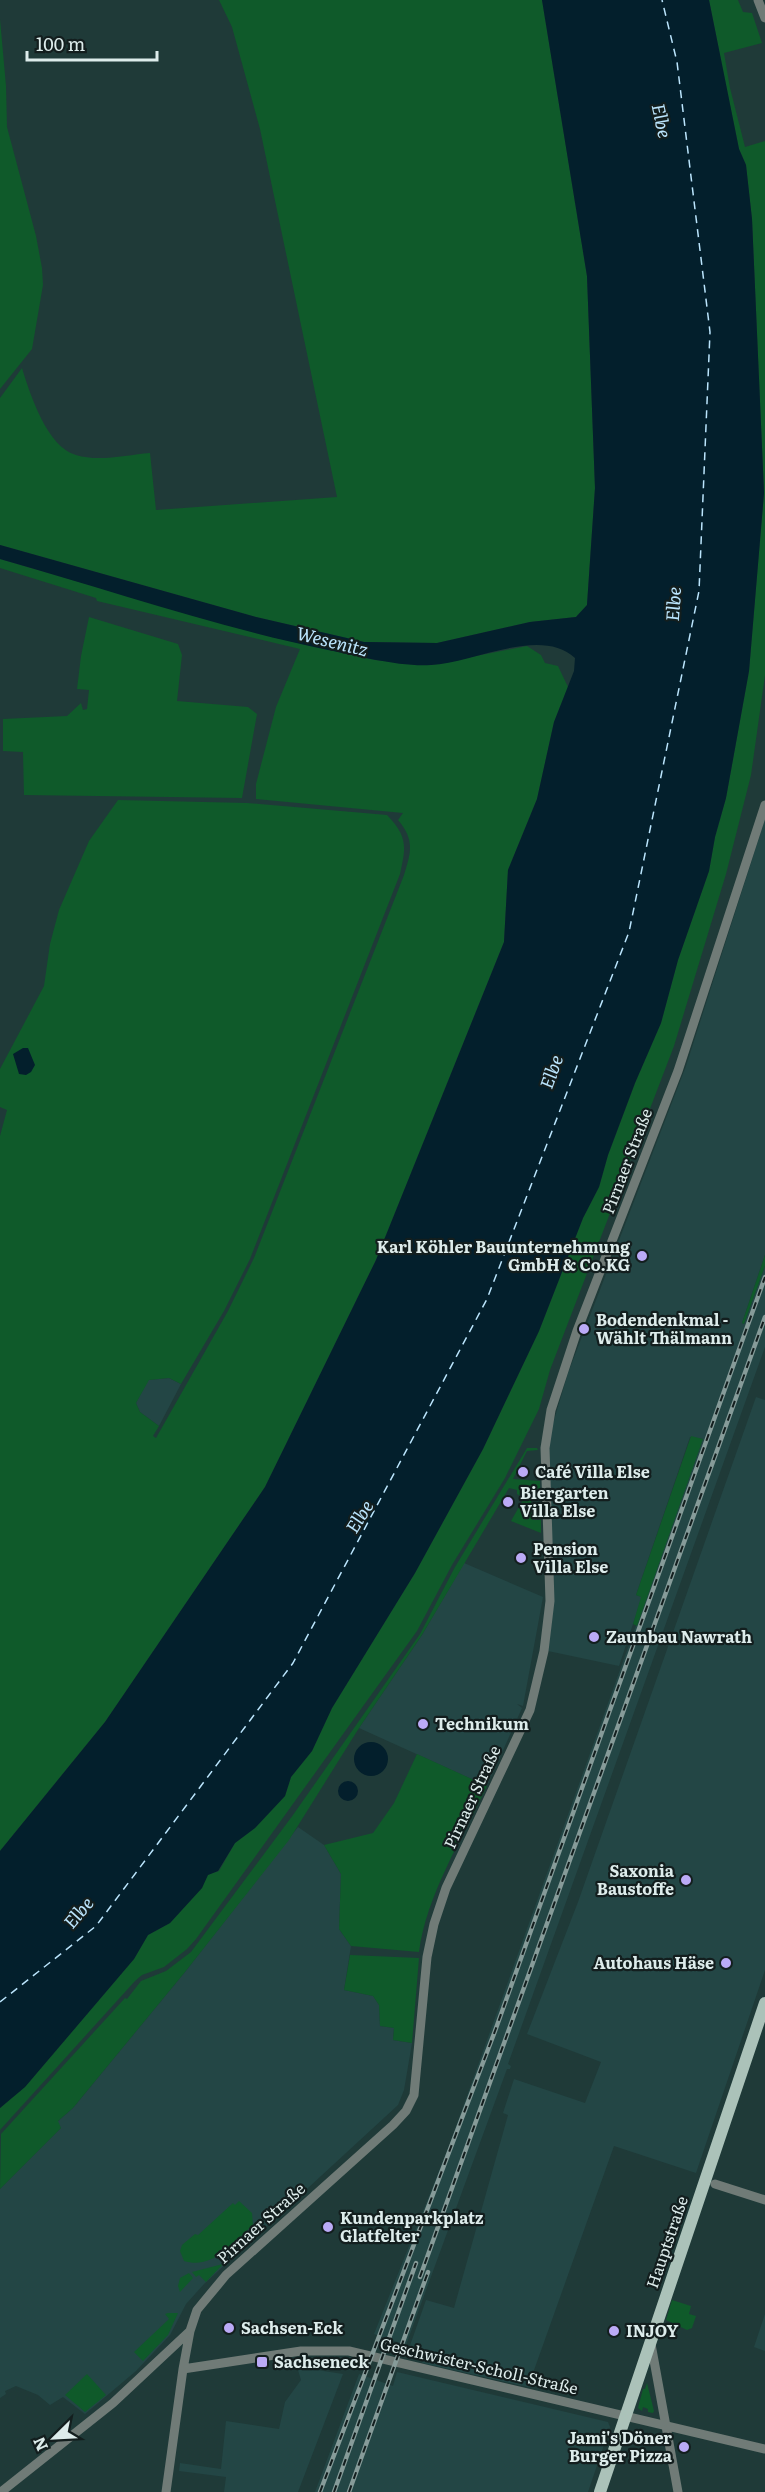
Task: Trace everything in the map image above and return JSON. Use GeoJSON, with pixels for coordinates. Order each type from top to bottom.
{"type":"FeatureCollection","features":[{"type":"Feature","properties":{"kind":"main road","name":"Hauptstraße"},"geometry":{"type":"LineString","coordinates":[[600,2492],[765,2003]]}},
{"type":"Feature","properties":{"kind":"street"},"geometry":{"type":"LineString","coordinates":[[760,3],[765,18]]}},
{"type":"Feature","properties":{"kind":"street","name":"Pirnaer Straße"},"geometry":{"type":"LineString","coordinates":[[166,2492],[183,2369],[190,2331],[197,2310],[226,2275],[393,2126],[406,2111],[414,2095],[427,1957],[434,1924],[446,1888],[530,1710],[544,1651],[550,1600],[545,1448],[551,1410],[577,1330],[678,1071],[765,805]]}},
{"type":"Feature","properties":{"kind":"street"},"geometry":{"type":"LineString","coordinates":[[715,2184],[765,2200]]}},
{"type":"Feature","properties":{"kind":"street"},"geometry":{"type":"LineString","coordinates":[[1,2492],[10,2489],[112,2403],[190,2331]]}},
{"type":"Feature","properties":{"kind":"street"},"geometry":{"type":"LineString","coordinates":[[651,2342],[678,2492]]}},
{"type":"Feature","properties":{"kind":"street","name":"Geschwister-Scholl-Straße"},"geometry":{"type":"LineString","coordinates":[[183,2369],[301,2351],[349,2351],[765,2449]]}},
{"type":"Feature","properties":{"kind":"shaded area"},"geometry":{"type":"Polygon","coordinates":[[[765,819],[765,1255],[742,1323],[744,1324],[765,1266],[765,1347],[508,2064],[511,2066],[510,2069],[507,2069],[406,2345],[374,2334],[449,2146],[703,1439],[690,1437],[636,1595],[642,1597],[619,1666],[548,1651],[554,1601],[549,1447],[552,1427],[568,1373],[686,1066],[765,819]]]}},
{"type":"Feature","properties":{"kind":"shaded area"},"geometry":{"type":"Polygon","coordinates":[[[169,1378],[181,1384],[159,1426],[140,1412],[136,1403],[148,1380],[169,1378]]]}},
{"type":"Feature","properties":{"kind":"shaded area"},"geometry":{"type":"Polygon","coordinates":[[[756,1397],[765,1400],[765,1970],[696,2173],[614,2146],[528,2387],[422,2363],[423,2359],[407,2354],[426,2300],[454,2308],[508,2115],[503,2113],[514,2079],[585,2103],[601,2062],[527,2034],[578,1902],[756,1397]]]}},
{"type":"Feature","properties":{"kind":"shaded area"},"geometry":{"type":"Polygon","coordinates":[[[464,1563],[543,1597],[523,1706],[517,1704],[522,1708],[487,1786],[359,1728],[422,1635],[464,1563]]]}},
{"type":"Feature","properties":{"kind":"shaded area"},"geometry":{"type":"Polygon","coordinates":[[[298,1827],[324,1845],[341,1874],[339,1929],[351,1946],[344,1990],[373,1996],[379,2005],[380,2026],[394,2028],[393,2040],[412,2043],[404,2090],[398,2105],[204,2284],[186,2304],[170,2335],[136,2371],[85,2414],[63,2397],[50,2405],[38,2395],[16,2386],[5,2391],[6,2394],[0,2398],[0,2189],[61,2128],[57,2122],[73,2108],[185,1972],[298,1827]]]}},
{"type":"Feature","properties":{"kind":"shaded area"},"geometry":{"type":"Polygon","coordinates":[[[765,2314],[765,2351],[754,2347],[765,2314]]]}},
{"type":"Feature","properties":{"kind":"shaded area"},"geometry":{"type":"Polygon","coordinates":[[[304,2368],[343,2374],[298,2492],[224,2492],[226,2477],[179,2471],[180,2463],[221,2469],[226,2421],[279,2429],[285,2402],[301,2380],[298,2370],[304,2368]]]}},
{"type":"Feature","properties":{"kind":"shaded area"},"geometry":{"type":"Polygon","coordinates":[[[397,2372],[608,2422],[610,2427],[588,2492],[315,2492],[359,2374],[393,2386],[397,2372]]]}},
{"type":"Feature","properties":{"kind":"green space"},"geometry":{"type":"Polygon","coordinates":[[[219,0],[542,0],[587,276],[595,488],[587,605],[576,617],[530,622],[437,643],[364,642],[256,617],[0,545],[0,398],[22,368],[41,418],[56,442],[66,450],[76,455],[94,458],[150,453],[156,510],[337,497],[260,129],[232,27],[219,0]]]}},
{"type":"Feature","properties":{"kind":"green space"},"geometry":{"type":"Polygon","coordinates":[[[709,0],[738,0],[743,12],[752,13],[762,43],[724,53],[745,147],[765,141],[765,675],[751,775],[726,874],[674,1046],[550,1370],[539,1409],[505,1478],[452,1565],[417,1631],[196,1939],[164,1967],[142,1975],[135,1981],[0,2130],[0,2108],[25,2087],[134,1959],[148,1935],[170,1923],[202,1888],[207,1875],[219,1871],[235,1843],[255,1828],[285,1796],[291,1777],[312,1751],[332,1708],[415,1573],[483,1449],[539,1331],[583,1218],[599,1187],[608,1155],[635,1083],[661,1023],[678,960],[709,871],[715,837],[726,798],[749,671],[764,493],[752,219],[746,165],[739,149],[709,0]]]}},
{"type":"Feature","properties":{"kind":"green space"},"geometry":{"type":"Polygon","coordinates":[[[0,19],[7,127],[36,236],[43,285],[32,349],[0,389],[0,19]]]}},
{"type":"Feature","properties":{"kind":"green space"},"geometry":{"type":"Polygon","coordinates":[[[0,559],[263,635],[375,660],[431,665],[527,646],[541,655],[545,663],[558,666],[568,687],[554,722],[537,799],[508,870],[504,942],[376,1260],[265,1487],[105,1722],[0,1851],[0,1136],[7,1110],[0,1107],[0,1069],[44,986],[50,944],[59,910],[89,841],[118,800],[247,803],[387,815],[399,830],[404,843],[400,874],[250,1259],[224,1311],[181,1384],[169,1378],[149,1380],[136,1403],[140,1412],[159,1426],[153,1436],[156,1438],[228,1311],[254,1258],[404,875],[410,846],[407,834],[398,820],[403,813],[256,799],[256,784],[276,707],[300,649],[97,601],[96,598],[0,568],[0,559]]]}},
{"type":"Feature","properties":{"kind":"green space"},"geometry":{"type":"Polygon","coordinates":[[[89,617],[178,644],[182,655],[177,701],[248,707],[257,714],[242,798],[24,795],[23,752],[3,751],[3,719],[67,716],[81,703],[83,710],[87,709],[89,690],[77,689],[89,617]]]}},
{"type":"Feature","properties":{"kind":"green space"},"geometry":{"type":"Polygon","coordinates":[[[765,1255],[765,1266],[744,1324],[742,1323],[765,1255]]]}},
{"type":"Feature","properties":{"kind":"green space"},"geometry":{"type":"Polygon","coordinates":[[[691,1436],[703,1439],[637,1626],[633,1624],[641,1597],[636,1595],[691,1436]]]}},
{"type":"Feature","properties":{"kind":"green space"},"geometry":{"type":"Polygon","coordinates":[[[527,1448],[538,1450],[527,1451],[513,1479],[540,1481],[540,1499],[531,1500],[532,1520],[541,1520],[541,1533],[511,1521],[524,1498],[517,1494],[517,1490],[509,1488],[422,1635],[359,1728],[289,1840],[185,1972],[73,2108],[58,2121],[61,2128],[0,2189],[1,2134],[125,1998],[127,1999],[141,1981],[166,1971],[191,1952],[293,1815],[420,1634],[455,1567],[527,1448]]]}},
{"type":"Feature","properties":{"kind":"green space"},"geometry":{"type":"Polygon","coordinates":[[[417,1754],[487,1786],[437,1888],[423,1931],[419,1952],[351,1946],[339,1929],[341,1874],[324,1845],[373,1833],[394,1803],[417,1754]]]}},
{"type":"Feature","properties":{"kind":"green space"},"geometry":{"type":"Polygon","coordinates":[[[350,1955],[419,1958],[412,2043],[393,2040],[394,2028],[380,2026],[379,2005],[373,1996],[344,1990],[350,1955]]]}},
{"type":"Feature","properties":{"kind":"green space"},"geometry":{"type":"Polygon","coordinates":[[[239,2201],[252,2213],[253,2225],[214,2258],[195,2263],[184,2261],[180,2251],[182,2245],[195,2234],[198,2235],[233,2203],[235,2205],[239,2201]]]}},
{"type":"Feature","properties":{"kind":"green space"},"geometry":{"type":"Polygon","coordinates":[[[223,2264],[206,2282],[192,2272],[223,2264]]]}},
{"type":"Feature","properties":{"kind":"green space"},"geometry":{"type":"Polygon","coordinates":[[[189,2273],[193,2278],[180,2292],[178,2286],[180,2278],[189,2273]]]}},
{"type":"Feature","properties":{"kind":"green space"},"geometry":{"type":"Polygon","coordinates":[[[672,2300],[691,2306],[689,2314],[696,2316],[692,2328],[687,2330],[666,2320],[672,2300]]]}},
{"type":"Feature","properties":{"kind":"green space"},"geometry":{"type":"Polygon","coordinates":[[[178,2313],[168,2335],[143,2361],[134,2352],[169,2319],[165,2314],[178,2313]]]}},
{"type":"Feature","properties":{"kind":"green space"},"geometry":{"type":"Polygon","coordinates":[[[87,2374],[106,2395],[85,2412],[65,2395],[87,2374]]]}},
{"type":"Feature","properties":{"kind":"green space"},"geometry":{"type":"Polygon","coordinates":[[[647,2383],[653,2413],[643,2407],[642,2411],[638,2408],[647,2383]]]}},
{"type":"Feature","properties":{"kind":"water"},"geometry":{"type":"Polygon","coordinates":[[[542,0],[709,0],[739,149],[746,165],[752,219],[764,493],[749,671],[726,798],[715,837],[709,871],[678,960],[661,1023],[635,1083],[608,1155],[599,1187],[583,1218],[539,1331],[483,1449],[415,1573],[332,1708],[312,1751],[291,1777],[285,1796],[255,1828],[235,1843],[218,1871],[208,1875],[202,1888],[170,1923],[148,1935],[134,1959],[25,2087],[0,2108],[0,1851],[105,1722],[265,1487],[376,1260],[504,942],[508,870],[537,799],[554,722],[574,671],[575,658],[561,649],[544,645],[506,649],[431,665],[393,663],[366,658],[245,630],[0,559],[0,545],[256,617],[364,642],[437,643],[530,622],[576,617],[587,605],[595,488],[587,276],[542,0]]]}},
{"type":"Feature","properties":{"kind":"water"},"geometry":{"type":"Polygon","coordinates":[[[23,1048],[28,1048],[35,1065],[26,1075],[19,1074],[13,1054],[23,1048]]]}},
{"type":"Feature","properties":{"kind":"water"},"geometry":{"type":"Polygon","coordinates":[[[371,1742],[383,1747],[388,1759],[383,1771],[371,1776],[359,1771],[354,1759],[359,1747],[371,1742]]]}},
{"type":"Feature","properties":{"kind":"water"},"geometry":{"type":"Polygon","coordinates":[[[344,1781],[352,1781],[358,1787],[358,1795],[352,1801],[344,1801],[338,1795],[338,1787],[344,1781]]]}},
{"type":"Feature","properties":{"kind":"ferry route"},"geometry":{"type":"LineString","coordinates":[[0,2002],[96,1926],[293,1663],[487,1299],[629,932],[699,591],[710,332],[677,62],[662,0]]}},
{"type":"Feature","properties":{"kind":"railway"},"geometry":{"type":"LineString","coordinates":[[320,2492],[495,2031],[765,1277]]}},
{"type":"Feature","properties":{"kind":"railway"},"geometry":{"type":"LineString","coordinates":[[420,2277],[765,1317]]}},
{"type":"Feature","properties":{"kind":"railway"},"geometry":{"type":"LineString","coordinates":[[334,2492],[416,2263]]}},
{"type":"Feature","properties":{"kind":"railway"},"geometry":{"type":"LineString","coordinates":[[349,2492],[428,2272]]}},
{"type":"Feature","properties":{"kind":"place","name":"Karl Köhler Bauunternehmung GmbH & Co.KG"},"geometry":{"type":"Point","coordinates":[642,1256]}},
{"type":"Feature","properties":{"kind":"place","name":"Bodendenkmal - Wählt Thälmann"},"geometry":{"type":"Point","coordinates":[584,1329]}},
{"type":"Feature","properties":{"kind":"place","name":"Café Villa Else"},"geometry":{"type":"Point","coordinates":[523,1472]}},
{"type":"Feature","properties":{"kind":"place","name":"Biergarten Villa Else"},"geometry":{"type":"Point","coordinates":[508,1502]}},
{"type":"Feature","properties":{"kind":"place","name":"Pension Villa Else"},"geometry":{"type":"Point","coordinates":[521,1558]}},
{"type":"Feature","properties":{"kind":"place","name":"Zaunbau Nawrath"},"geometry":{"type":"Point","coordinates":[594,1637]}},
{"type":"Feature","properties":{"kind":"place","name":"Technikum"},"geometry":{"type":"Point","coordinates":[423,1724]}},
{"type":"Feature","properties":{"kind":"place","name":"Saxonia Baustoffe"},"geometry":{"type":"Point","coordinates":[686,1880]}},
{"type":"Feature","properties":{"kind":"place","name":"Autohaus Häse"},"geometry":{"type":"Point","coordinates":[726,1963]}},
{"type":"Feature","properties":{"kind":"place","name":"Kundenparkplatz Glatfelter"},"geometry":{"type":"Point","coordinates":[328,2227]}},
{"type":"Feature","properties":{"kind":"place","name":"Sachsen-Eck"},"geometry":{"type":"Point","coordinates":[229,2328]}},
{"type":"Feature","properties":{"kind":"place","name":"INJOY"},"geometry":{"type":"Point","coordinates":[614,2331]}},
{"type":"Feature","properties":{"kind":"place","name":"Sachseneck"},"geometry":{"type":"Point","coordinates":[262,2362]}},
{"type":"Feature","properties":{"kind":"place","name":"Jami's Döner Burger Pizza"},"geometry":{"type":"Point","coordinates":[684,2447]}},
{"type":"Feature","properties":{"kind":"water label","name":"Elbe"},"geometry":{"type":"Point","coordinates":[661,121]}},
{"type":"Feature","properties":{"kind":"water label","name":"Elbe"},"geometry":{"type":"Point","coordinates":[674,604]}},
{"type":"Feature","properties":{"kind":"water label","name":"Wesenitz"},"geometry":{"type":"Point","coordinates":[332,642]}},
{"type":"Feature","properties":{"kind":"water label","name":"Elbe"},"geometry":{"type":"Point","coordinates":[552,1072]}},
{"type":"Feature","properties":{"kind":"water label","name":"Elbe"},"geometry":{"type":"Point","coordinates":[360,1517]}},
{"type":"Feature","properties":{"kind":"water label","name":"Elbe"},"geometry":{"type":"Point","coordinates":[79,1913]}}]}
